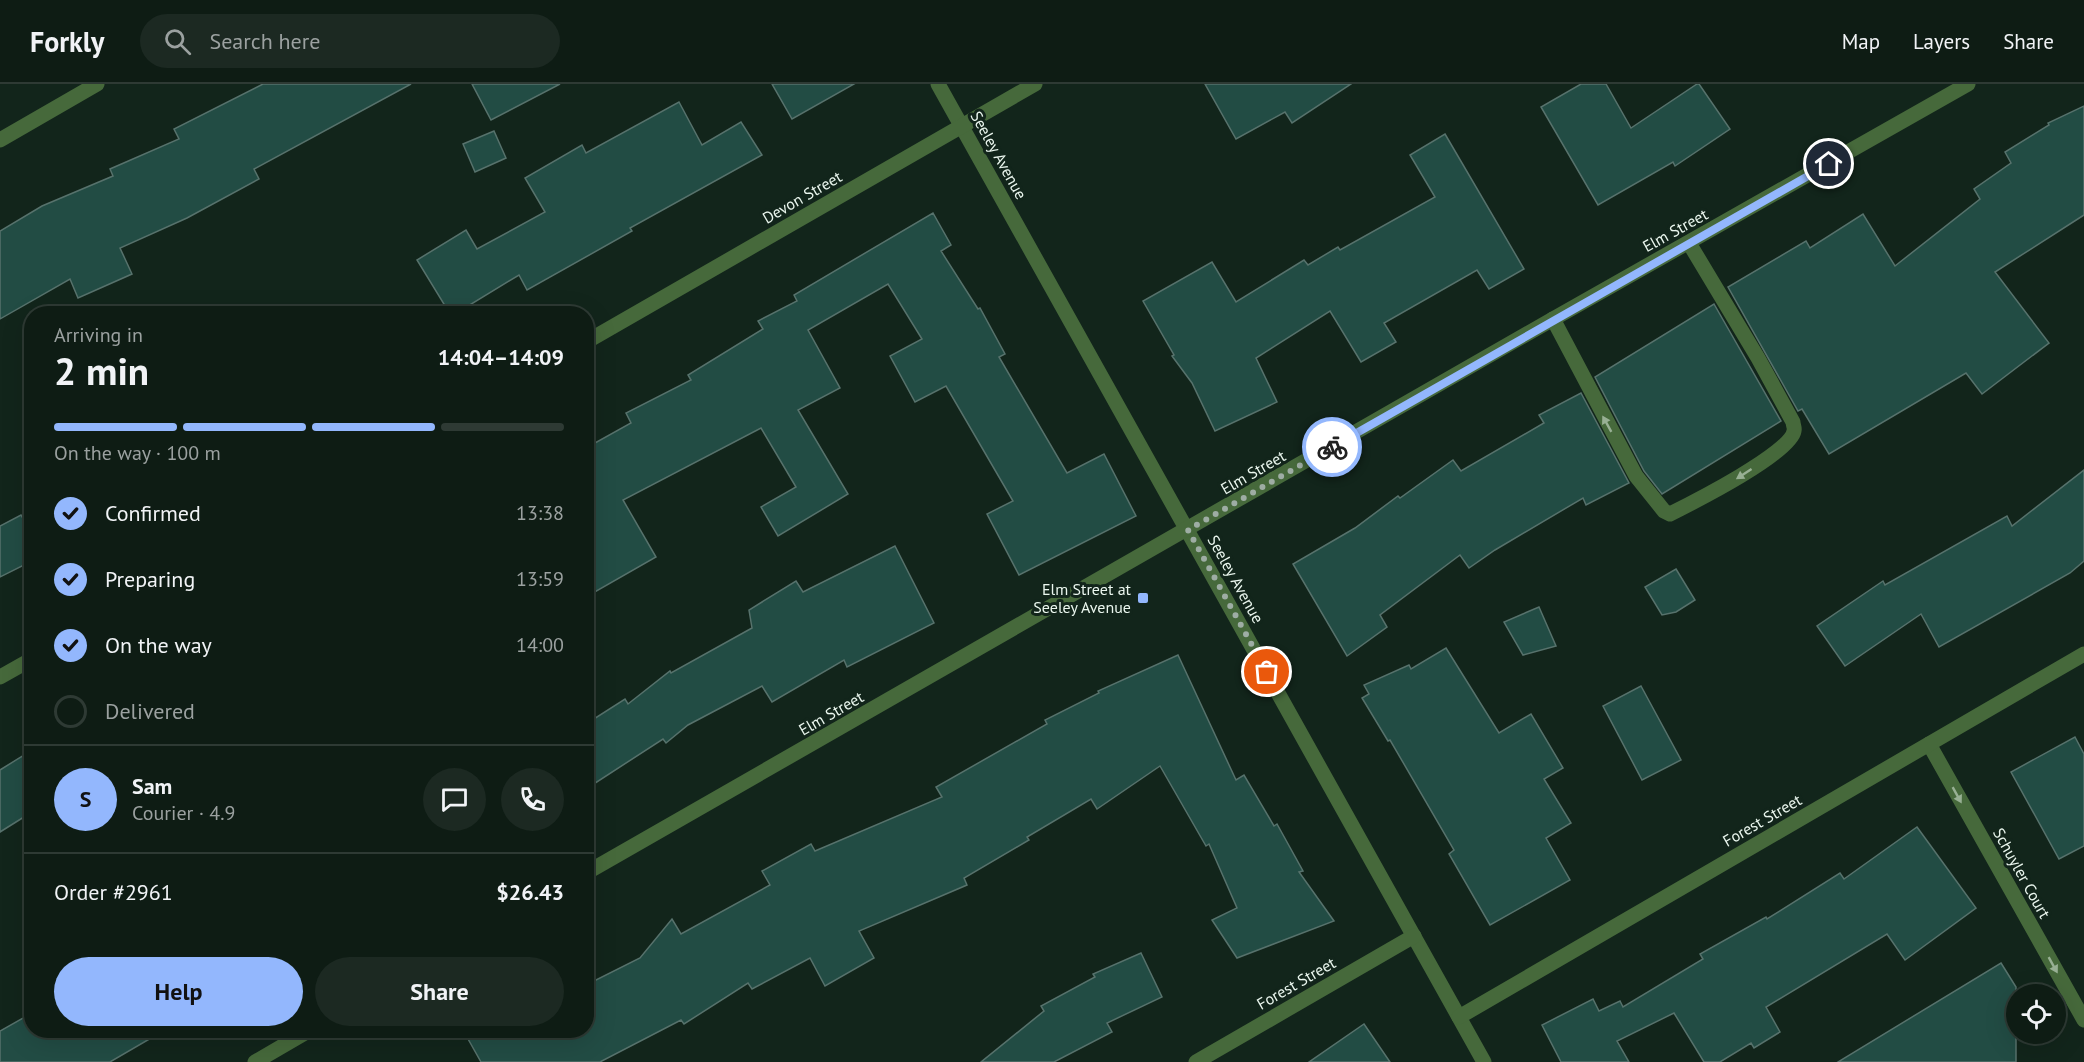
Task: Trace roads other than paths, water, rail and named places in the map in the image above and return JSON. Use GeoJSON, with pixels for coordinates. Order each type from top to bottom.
{"type":"FeatureCollection","features":[{"type":"Feature","properties":{"kind":"street"},"geometry":{"type":"LineString","coordinates":[[0,140],[97,84]]}},
{"type":"Feature","properties":{"kind":"street","name":"Seeley Avenue"},"geometry":{"type":"LineString","coordinates":[[938,84],[1484,1062]]}},
{"type":"Feature","properties":{"kind":"street","name":"Devon Street"},"geometry":{"type":"LineString","coordinates":[[594,337],[1035,84]]}},
{"type":"Feature","properties":{"kind":"street","name":"Elm Street"},"geometry":{"type":"LineString","coordinates":[[594,868],[1968,84]]}},
{"type":"Feature","properties":{"kind":"street"},"geometry":{"type":"LineString","coordinates":[[1553,319],[1635,476],[1664,511],[1670,514],[1721,489],[1764,461],[1790,439],[1794,431],[1792,422],[1758,358],[1689,243]]}},
{"type":"Feature","properties":{"kind":"street","name":"Forest Street"},"geometry":{"type":"LineString","coordinates":[[1459,1017],[2084,654]]}},
{"type":"Feature","properties":{"kind":"street"},"geometry":{"type":"LineString","coordinates":[[0,677],[24,664]]}},
{"type":"Feature","properties":{"kind":"street","name":"Schuyler Court"},"geometry":{"type":"LineString","coordinates":[[1929,744],[2084,1020]]}},
{"type":"Feature","properties":{"kind":"street","name":"Forest Street"},"geometry":{"type":"LineString","coordinates":[[1196,1062],[1414,936]]}},
{"type":"Feature","properties":{"kind":"street"},"geometry":{"type":"LineString","coordinates":[[255,1062],[296,1038]]}},
{"type":"Feature","properties":{"kind":"place","name":"Elm Street at Seeley Avenue"},"geometry":{"type":"Point","coordinates":[1143,598]}}]}
